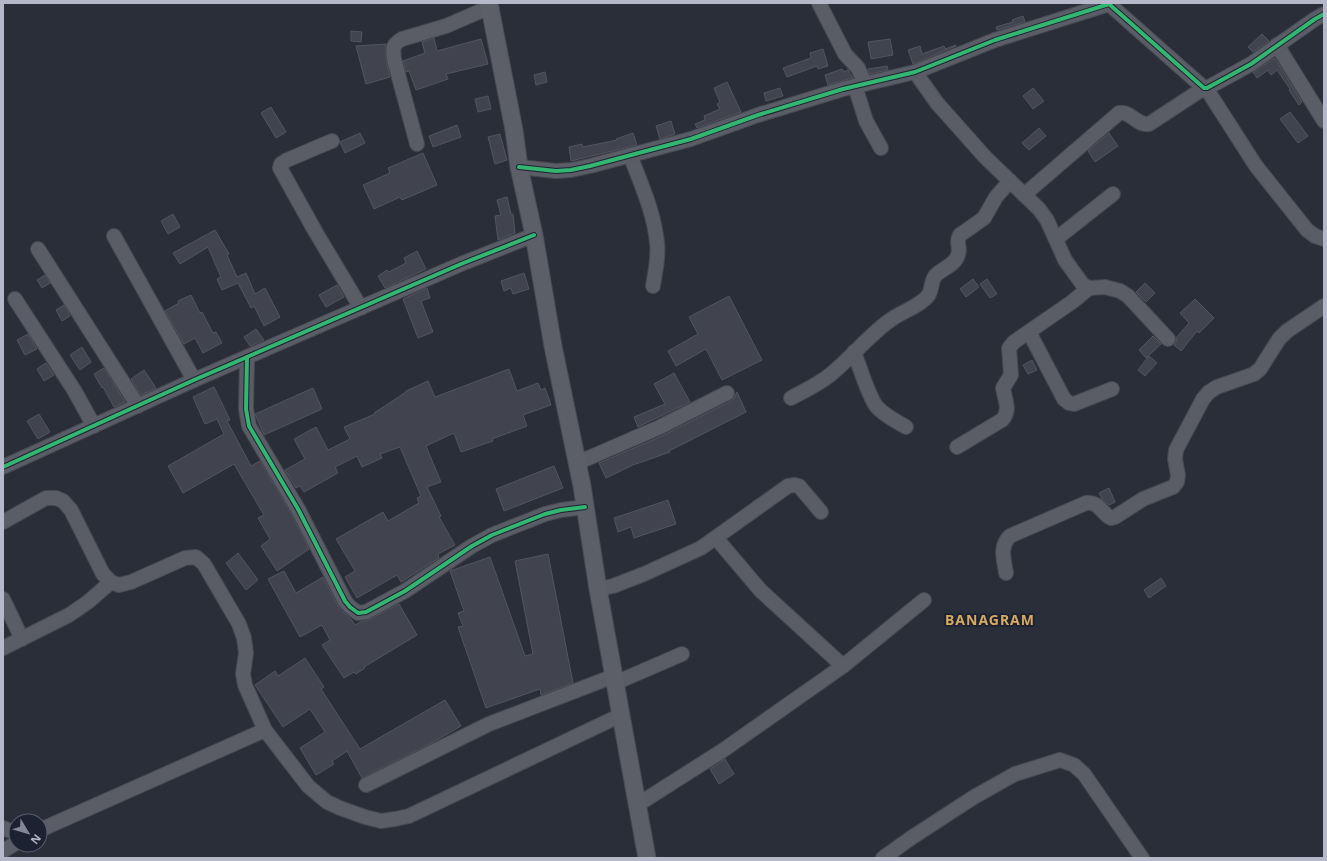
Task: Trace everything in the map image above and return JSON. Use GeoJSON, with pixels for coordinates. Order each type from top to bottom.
{"type":"FeatureCollection","features":[{"type":"Feature","properties":{"kind":"main road"},"geometry":{"type":"LineString","coordinates":[[489,5],[534,235],[553,346],[577,463],[598,589],[647,858]]}},
{"type":"Feature","properties":{"kind":"street"},"geometry":{"type":"LineString","coordinates":[[820,3],[845,54],[860,72],[860,85],[866,121],[882,148]]}},
{"type":"Feature","properties":{"kind":"street"},"geometry":{"type":"LineString","coordinates":[[520,167],[556,171],[571,170],[690,139],[758,115],[843,89],[914,72],[995,40],[1108,4],[1205,88],[1256,166],[1307,230],[1315,236],[1324,239]]}},
{"type":"Feature","properties":{"kind":"street"},"geometry":{"type":"LineString","coordinates":[[417,144],[394,59],[393,48],[396,42],[446,26],[489,5]]}},
{"type":"Feature","properties":{"kind":"street"},"geometry":{"type":"LineString","coordinates":[[1024,195],[1119,113],[1125,113],[1142,124],[1149,124],[1205,88],[1251,64],[1324,14]]}},
{"type":"Feature","properties":{"kind":"street"},"geometry":{"type":"LineString","coordinates":[[1277,45],[1324,121]]}},
{"type":"Feature","properties":{"kind":"street"},"geometry":{"type":"LineString","coordinates":[[914,72],[937,103],[974,145],[1039,209],[1047,220],[1065,260],[1083,285],[1089,288],[1105,287],[1120,291],[1128,296],[1168,339]]}},
{"type":"Feature","properties":{"kind":"street"},"geometry":{"type":"LineString","coordinates":[[332,141],[287,160],[281,164],[280,168],[315,231],[361,308]]}},
{"type":"Feature","properties":{"kind":"street"},"geometry":{"type":"LineString","coordinates":[[630,155],[651,210],[657,244],[653,286]]}},
{"type":"Feature","properties":{"kind":"street"},"geometry":{"type":"LineString","coordinates":[[791,398],[831,375],[876,331],[890,320],[927,297],[931,292],[933,280],[954,262],[958,256],[958,238],[960,235],[984,218],[996,197],[1010,181]]}},
{"type":"Feature","properties":{"kind":"street"},"geometry":{"type":"LineString","coordinates":[[1056,239],[1114,194]]}},
{"type":"Feature","properties":{"kind":"street"},"geometry":{"type":"LineString","coordinates":[[3,467],[194,380],[461,264],[534,235]]}},
{"type":"Feature","properties":{"kind":"street"},"geometry":{"type":"LineString","coordinates":[[114,236],[194,380]]}},
{"type":"Feature","properties":{"kind":"street"},"geometry":{"type":"LineString","coordinates":[[38,249],[138,406]]}},
{"type":"Feature","properties":{"kind":"street"},"geometry":{"type":"LineString","coordinates":[[957,447],[1002,420],[1006,415],[1008,410],[1003,388],[1011,375],[1009,348],[1014,342],[1072,302],[1089,288]]}},
{"type":"Feature","properties":{"kind":"street"},"geometry":{"type":"LineString","coordinates":[[15,298],[74,390],[94,426]]}},
{"type":"Feature","properties":{"kind":"street"},"geometry":{"type":"LineString","coordinates":[[1006,573],[1003,548],[1005,541],[1010,536],[1086,503],[1092,502],[1098,505],[1107,516],[1111,518],[1115,517],[1143,499],[1173,487],[1177,482],[1178,475],[1175,458],[1176,450],[1203,399],[1209,392],[1217,387],[1254,374],[1260,369],[1279,339],[1287,331],[1324,306]]}},
{"type":"Feature","properties":{"kind":"street"},"geometry":{"type":"LineString","coordinates":[[1029,332],[1064,400],[1074,404],[1112,389]]}},
{"type":"Feature","properties":{"kind":"street"},"geometry":{"type":"LineString","coordinates":[[854,352],[876,406],[883,413],[906,427]]}},
{"type":"Feature","properties":{"kind":"street"},"geometry":{"type":"LineString","coordinates":[[247,357],[246,409],[249,426],[298,509],[345,601],[358,613],[366,612],[405,591],[472,546],[492,535],[544,514],[585,507]]}},
{"type":"Feature","properties":{"kind":"street"},"geometry":{"type":"LineString","coordinates":[[577,463],[660,427],[727,393]]}},
{"type":"Feature","properties":{"kind":"street"},"geometry":{"type":"LineString","coordinates":[[598,589],[613,586],[691,553],[716,538],[788,486],[799,486],[821,512]]}},
{"type":"Feature","properties":{"kind":"street"},"geometry":{"type":"LineString","coordinates":[[3,522],[46,498],[56,498],[63,501],[71,510],[103,574],[110,582],[119,585],[131,582],[186,558],[196,557],[204,564],[239,624],[244,638],[246,653],[243,674],[244,684],[265,730],[308,786],[316,794],[327,802],[365,817],[381,821],[409,816],[621,715]]}},
{"type":"Feature","properties":{"kind":"street"},"geometry":{"type":"LineString","coordinates":[[716,538],[761,591],[843,666]]}},
{"type":"Feature","properties":{"kind":"street"},"geometry":{"type":"LineString","coordinates":[[3,648],[69,615],[88,602],[110,582]]}},
{"type":"Feature","properties":{"kind":"street"},"geometry":{"type":"LineString","coordinates":[[3,599],[22,638]]}},
{"type":"Feature","properties":{"kind":"street"},"geometry":{"type":"LineString","coordinates":[[637,805],[722,751],[843,666],[924,600]]}},
{"type":"Feature","properties":{"kind":"street"},"geometry":{"type":"LineString","coordinates":[[366,785],[489,724],[615,680],[682,654]]}},
{"type":"Feature","properties":{"kind":"street"},"geometry":{"type":"LineString","coordinates":[[48,826],[265,730]]}},
{"type":"Feature","properties":{"kind":"street"},"geometry":{"type":"LineString","coordinates":[[883,858],[911,838],[1015,774],[1060,760],[1074,765],[1084,774],[1142,858]]}},
{"type":"Feature","properties":{"kind":"building"},"geometry":{"type":"Polygon","coordinates":[[[1023,16],[1025,22],[997,30],[996,27],[1013,22],[1012,20],[1023,16]]]}},
{"type":"Feature","properties":{"kind":"building"},"geometry":{"type":"Polygon","coordinates":[[[351,31],[362,32],[361,42],[351,41],[351,31]]]}},
{"type":"Feature","properties":{"kind":"building"},"geometry":{"type":"Polygon","coordinates":[[[1262,34],[1269,41],[1253,52],[1248,47],[1262,34]]]}},
{"type":"Feature","properties":{"kind":"building"},"geometry":{"type":"Polygon","coordinates":[[[434,38],[437,51],[481,39],[488,64],[446,74],[448,79],[416,90],[409,71],[406,72],[403,61],[425,53],[422,42],[434,38]]]}},
{"type":"Feature","properties":{"kind":"building"},"geometry":{"type":"Polygon","coordinates":[[[890,39],[893,55],[871,59],[868,42],[890,39]]]}},
{"type":"Feature","properties":{"kind":"building"},"geometry":{"type":"Polygon","coordinates":[[[386,44],[386,60],[390,77],[366,84],[356,46],[386,44]]]}},
{"type":"Feature","properties":{"kind":"building"},"geometry":{"type":"Polygon","coordinates":[[[956,45],[913,64],[908,50],[920,46],[922,54],[944,46],[945,49],[956,45]]]}},
{"type":"Feature","properties":{"kind":"building"},"geometry":{"type":"Polygon","coordinates":[[[823,49],[828,66],[818,69],[817,66],[787,77],[783,68],[811,58],[810,53],[823,49]]]}},
{"type":"Feature","properties":{"kind":"building"},"geometry":{"type":"Polygon","coordinates":[[[1275,58],[1302,102],[1299,105],[1277,70],[1271,75],[1268,70],[1257,78],[1253,72],[1275,58]]]}},
{"type":"Feature","properties":{"kind":"building"},"geometry":{"type":"Polygon","coordinates":[[[887,66],[888,70],[870,74],[868,69],[887,66]]]}},
{"type":"Feature","properties":{"kind":"building"},"geometry":{"type":"Polygon","coordinates":[[[842,69],[844,72],[848,70],[853,78],[828,85],[825,75],[842,69]]]}},
{"type":"Feature","properties":{"kind":"building"},"geometry":{"type":"Polygon","coordinates":[[[545,72],[547,82],[536,85],[534,75],[545,72]]]}},
{"type":"Feature","properties":{"kind":"building"},"geometry":{"type":"Polygon","coordinates":[[[727,82],[741,112],[697,128],[695,124],[705,120],[704,116],[720,109],[717,104],[720,102],[714,88],[727,82]]]}},
{"type":"Feature","properties":{"kind":"building"},"geometry":{"type":"Polygon","coordinates":[[[780,88],[783,96],[766,101],[764,93],[780,88]]]}},
{"type":"Feature","properties":{"kind":"building"},"geometry":{"type":"Polygon","coordinates":[[[1033,88],[1044,101],[1033,109],[1023,96],[1033,88]]]}},
{"type":"Feature","properties":{"kind":"building"},"geometry":{"type":"Polygon","coordinates":[[[488,96],[491,109],[478,112],[475,99],[488,96]]]}},
{"type":"Feature","properties":{"kind":"building"},"geometry":{"type":"Polygon","coordinates":[[[271,107],[286,132],[276,138],[261,113],[271,107]]]}},
{"type":"Feature","properties":{"kind":"building"},"geometry":{"type":"Polygon","coordinates":[[[1290,112],[1308,136],[1298,143],[1280,119],[1290,112]]]}},
{"type":"Feature","properties":{"kind":"building"},"geometry":{"type":"Polygon","coordinates":[[[671,121],[675,134],[660,139],[656,126],[671,121]]]}},
{"type":"Feature","properties":{"kind":"building"},"geometry":{"type":"Polygon","coordinates":[[[457,125],[461,137],[433,147],[429,136],[457,125]]]}},
{"type":"Feature","properties":{"kind":"building"},"geometry":{"type":"Polygon","coordinates":[[[1039,128],[1046,136],[1029,150],[1022,143],[1039,128]]]}},
{"type":"Feature","properties":{"kind":"building"},"geometry":{"type":"Polygon","coordinates":[[[360,133],[365,143],[345,153],[340,142],[360,133]]]}},
{"type":"Feature","properties":{"kind":"building"},"geometry":{"type":"Polygon","coordinates":[[[633,133],[637,145],[571,161],[569,147],[582,144],[583,147],[617,140],[616,139],[633,133]]]}},
{"type":"Feature","properties":{"kind":"building"},"geometry":{"type":"Polygon","coordinates":[[[1109,133],[1118,146],[1095,162],[1088,151],[1109,133]]]}},
{"type":"Feature","properties":{"kind":"building"},"geometry":{"type":"Polygon","coordinates":[[[500,134],[507,160],[495,164],[488,137],[500,134]]]}},
{"type":"Feature","properties":{"kind":"building"},"geometry":{"type":"Polygon","coordinates":[[[423,153],[437,185],[402,200],[400,197],[374,209],[363,185],[390,173],[388,168],[423,153]]]}},
{"type":"Feature","properties":{"kind":"building"},"geometry":{"type":"Polygon","coordinates":[[[507,197],[511,214],[513,214],[515,233],[498,240],[495,216],[501,215],[497,200],[507,197]]]}},
{"type":"Feature","properties":{"kind":"building"},"geometry":{"type":"Polygon","coordinates":[[[173,214],[180,227],[168,234],[161,221],[173,214]]]}},
{"type":"Feature","properties":{"kind":"building"},"geometry":{"type":"Polygon","coordinates":[[[215,230],[229,254],[227,255],[237,277],[246,273],[255,294],[265,288],[280,317],[264,326],[254,306],[251,308],[238,283],[222,290],[217,279],[221,277],[208,247],[180,264],[173,253],[215,230]]]}},
{"type":"Feature","properties":{"kind":"building"},"geometry":{"type":"Polygon","coordinates":[[[417,251],[426,269],[385,288],[378,276],[387,270],[389,272],[406,263],[404,258],[417,251]]]}},
{"type":"Feature","properties":{"kind":"building"},"geometry":{"type":"Polygon","coordinates":[[[524,273],[529,289],[513,294],[511,288],[504,291],[501,281],[524,273]]]}},
{"type":"Feature","properties":{"kind":"building"},"geometry":{"type":"Polygon","coordinates":[[[45,275],[50,283],[42,288],[37,280],[45,275]]]}},
{"type":"Feature","properties":{"kind":"building"},"geometry":{"type":"Polygon","coordinates":[[[973,279],[979,287],[966,297],[960,289],[973,279]]]}},
{"type":"Feature","properties":{"kind":"building"},"geometry":{"type":"Polygon","coordinates":[[[987,279],[997,294],[990,298],[980,284],[987,279]]]}},
{"type":"Feature","properties":{"kind":"building"},"geometry":{"type":"Polygon","coordinates":[[[1145,283],[1155,293],[1146,302],[1136,292],[1145,283]]]}},
{"type":"Feature","properties":{"kind":"building"},"geometry":{"type":"Polygon","coordinates":[[[337,285],[344,297],[326,307],[319,295],[337,285]]]}},
{"type":"Feature","properties":{"kind":"building"},"geometry":{"type":"Polygon","coordinates":[[[427,288],[430,298],[421,301],[433,332],[418,338],[403,299],[427,288]]]}},
{"type":"Feature","properties":{"kind":"building"},"geometry":{"type":"Polygon","coordinates":[[[191,295],[200,313],[202,312],[213,333],[216,332],[222,343],[203,353],[195,338],[184,344],[165,311],[179,303],[178,301],[191,295]]]}},
{"type":"Feature","properties":{"kind":"building"},"geometry":{"type":"Polygon","coordinates":[[[729,296],[762,360],[722,380],[706,349],[676,366],[668,351],[698,334],[689,317],[729,296]]]}},
{"type":"Feature","properties":{"kind":"building"},"geometry":{"type":"Polygon","coordinates":[[[1195,299],[1214,318],[1199,333],[1197,331],[1181,351],[1174,345],[1176,338],[1189,323],[1180,313],[1195,299]]]}},
{"type":"Feature","properties":{"kind":"building"},"geometry":{"type":"Polygon","coordinates":[[[64,305],[70,316],[62,321],[56,310],[64,305]]]}},
{"type":"Feature","properties":{"kind":"building"},"geometry":{"type":"Polygon","coordinates":[[[256,329],[264,340],[250,346],[244,337],[256,329]]]}},
{"type":"Feature","properties":{"kind":"building"},"geometry":{"type":"Polygon","coordinates":[[[28,334],[37,349],[25,355],[17,340],[28,334]]]}},
{"type":"Feature","properties":{"kind":"building"},"geometry":{"type":"Polygon","coordinates":[[[1153,336],[1161,344],[1146,358],[1139,350],[1153,336]]]}},
{"type":"Feature","properties":{"kind":"building"},"geometry":{"type":"Polygon","coordinates":[[[82,347],[91,362],[80,370],[70,355],[82,347]]]}},
{"type":"Feature","properties":{"kind":"building"},"geometry":{"type":"Polygon","coordinates":[[[1149,356],[1157,363],[1145,376],[1138,370],[1149,356]]]}},
{"type":"Feature","properties":{"kind":"building"},"geometry":{"type":"Polygon","coordinates":[[[1032,360],[1037,370],[1028,374],[1023,365],[1032,360]]]}},
{"type":"Feature","properties":{"kind":"building"},"geometry":{"type":"Polygon","coordinates":[[[46,363],[54,375],[44,381],[37,369],[46,363]]]}},
{"type":"Feature","properties":{"kind":"building"},"geometry":{"type":"Polygon","coordinates":[[[104,368],[125,402],[114,407],[94,374],[104,368]]]}},
{"type":"Feature","properties":{"kind":"building"},"geometry":{"type":"Polygon","coordinates":[[[509,369],[517,391],[538,383],[541,390],[545,388],[551,405],[523,415],[527,426],[492,439],[493,441],[461,452],[454,433],[426,446],[441,482],[427,487],[441,516],[439,517],[455,545],[438,554],[439,558],[401,582],[397,575],[357,598],[345,577],[355,571],[336,539],[383,512],[388,521],[419,503],[417,498],[421,496],[400,447],[380,454],[382,458],[362,467],[357,456],[335,467],[338,473],[304,492],[300,486],[296,488],[285,470],[305,459],[294,439],[316,427],[328,450],[350,439],[344,427],[375,414],[374,413],[406,391],[428,381],[435,397],[509,369]]]}},
{"type":"Feature","properties":{"kind":"building"},"geometry":{"type":"Polygon","coordinates":[[[144,370],[156,388],[141,395],[131,379],[144,370]]]}},
{"type":"Feature","properties":{"kind":"building"},"geometry":{"type":"Polygon","coordinates":[[[674,373],[690,402],[638,427],[634,417],[665,404],[654,384],[674,373]]]}},
{"type":"Feature","properties":{"kind":"building"},"geometry":{"type":"Polygon","coordinates":[[[214,387],[230,420],[227,421],[251,466],[260,461],[291,513],[309,549],[277,571],[261,546],[270,539],[258,518],[264,515],[234,464],[183,493],[168,466],[224,434],[217,419],[205,424],[193,397],[214,387]]]}},
{"type":"Feature","properties":{"kind":"building"},"geometry":{"type":"Polygon","coordinates":[[[313,388],[322,409],[264,435],[255,414],[313,388]]]}},
{"type":"Feature","properties":{"kind":"building"},"geometry":{"type":"Polygon","coordinates":[[[737,392],[746,412],[669,451],[670,452],[633,465],[606,478],[599,463],[664,435],[731,401],[737,392]]]}},
{"type":"Feature","properties":{"kind":"building"},"geometry":{"type":"Polygon","coordinates":[[[39,414],[50,432],[38,439],[27,421],[39,414]]]}},
{"type":"Feature","properties":{"kind":"building"},"geometry":{"type":"Polygon","coordinates":[[[554,466],[563,488],[504,511],[496,489],[554,466]]]}},
{"type":"Feature","properties":{"kind":"building"},"geometry":{"type":"Polygon","coordinates":[[[1109,488],[1115,502],[1109,505],[1102,499],[1099,493],[1109,488]]]}},
{"type":"Feature","properties":{"kind":"building"},"geometry":{"type":"Polygon","coordinates":[[[668,500],[676,524],[634,538],[631,527],[618,532],[614,518],[668,500]]]}},
{"type":"Feature","properties":{"kind":"building"},"geometry":{"type":"Polygon","coordinates":[[[238,553],[258,580],[246,590],[226,563],[238,553]]]}},
{"type":"Feature","properties":{"kind":"building"},"geometry":{"type":"Polygon","coordinates":[[[548,554],[573,683],[541,695],[540,689],[486,708],[458,627],[463,626],[458,613],[464,611],[450,571],[490,557],[525,656],[533,654],[515,561],[548,554]]]}},
{"type":"Feature","properties":{"kind":"building"},"geometry":{"type":"Polygon","coordinates":[[[284,571],[296,593],[323,577],[338,606],[355,625],[399,604],[417,635],[364,667],[365,668],[356,674],[354,672],[344,678],[322,645],[330,640],[322,625],[300,637],[268,579],[284,571]]]}},
{"type":"Feature","properties":{"kind":"building"},"geometry":{"type":"Polygon","coordinates":[[[1161,578],[1166,586],[1149,598],[1144,590],[1161,578]]]}},
{"type":"Feature","properties":{"kind":"building"},"geometry":{"type":"Polygon","coordinates":[[[305,658],[324,687],[321,689],[360,749],[445,700],[461,726],[430,744],[362,778],[347,751],[332,761],[334,764],[316,775],[300,748],[325,732],[310,709],[283,727],[255,685],[275,671],[278,676],[305,658]]]}},
{"type":"Feature","properties":{"kind":"building"},"geometry":{"type":"Polygon","coordinates":[[[725,759],[734,774],[719,784],[710,769],[725,759]]]}},
{"type":"Feature","properties":{"kind":"cycle path"},"geometry":{"type":"LineString","coordinates":[[519,167],[556,171],[571,170],[691,139],[758,115],[843,89],[915,72],[995,40],[1109,4],[1204,88],[1207,88],[1251,64],[1324,14]]}},
{"type":"Feature","properties":{"kind":"cycle path"},"geometry":{"type":"LineString","coordinates":[[3,467],[194,380],[461,264],[534,235]]}},
{"type":"Feature","properties":{"kind":"cycle path"},"geometry":{"type":"LineString","coordinates":[[247,357],[246,409],[249,426],[298,509],[345,601],[358,613],[366,612],[405,591],[472,546],[492,535],[545,514],[585,507]]}},
{"type":"Feature","properties":{"kind":"district","name":"BANAGRAM"},"geometry":{"type":"Point","coordinates":[990,620]}}]}
